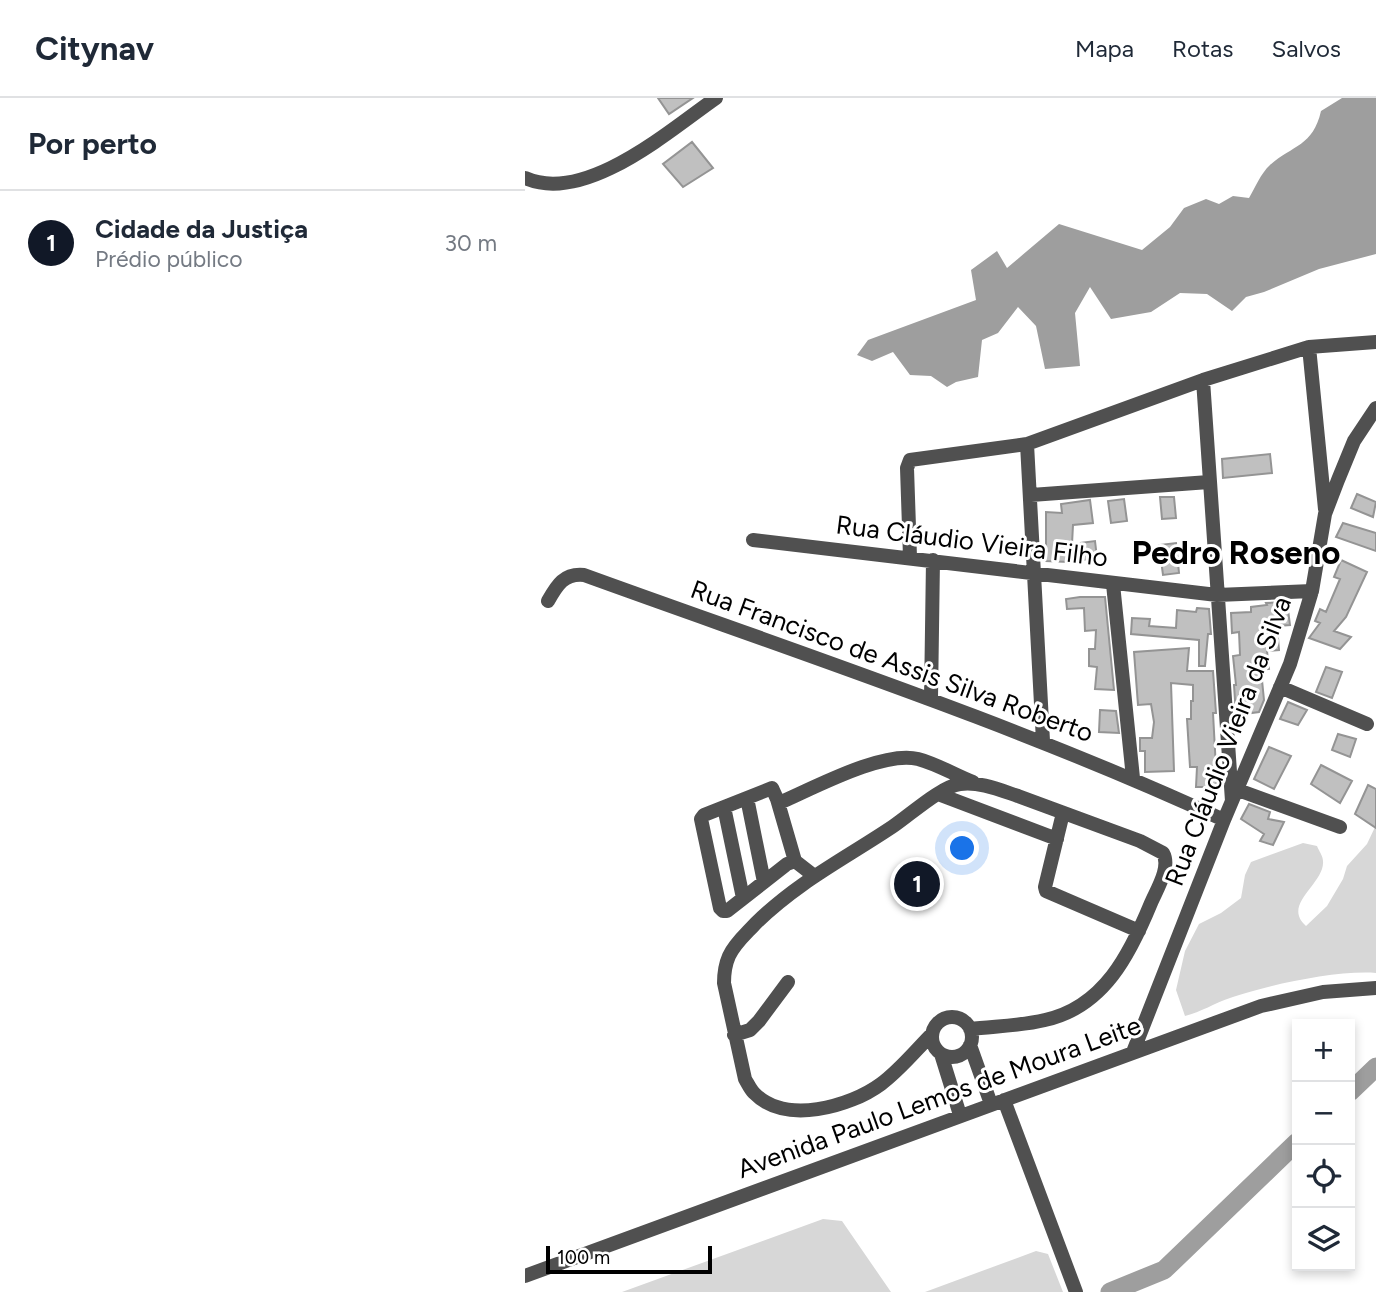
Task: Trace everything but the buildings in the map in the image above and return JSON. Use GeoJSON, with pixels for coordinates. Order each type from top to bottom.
{"type":"FeatureCollection","features":[{"type":"Feature","properties":{"kind":"street"},"geometry":{"type":"LineString","coordinates":[[529,179],[548,183],[590,177],[616,165],[716,98]]}},
{"type":"Feature","properties":{"kind":"street"},"geometry":{"type":"LineString","coordinates":[[910,557],[907,468],[911,460],[1027,444],[1203,380],[1309,347],[1376,342]]}},
{"type":"Feature","properties":{"kind":"street"},"geometry":{"type":"LineString","coordinates":[[1309,347],[1325,514]]}},
{"type":"Feature","properties":{"kind":"street"},"geometry":{"type":"LineString","coordinates":[[1203,380],[1217,595],[1235,796],[1340,827]]}},
{"type":"Feature","properties":{"kind":"street","name":"Rua Cláudio Vieira da Silva"},"geometry":{"type":"LineString","coordinates":[[1133,1052],[1300,635],[1312,592],[1325,514],[1354,441],[1376,408]]}},
{"type":"Feature","properties":{"kind":"street"},"geometry":{"type":"LineString","coordinates":[[1027,444],[1043,741]]}},
{"type":"Feature","properties":{"kind":"street"},"geometry":{"type":"LineString","coordinates":[[1031,495],[1209,482]]}},
{"type":"Feature","properties":{"kind":"street","name":"Rua Cláudio Vieira Filho"},"geometry":{"type":"LineString","coordinates":[[753,540],[1217,595],[1312,592]]}},
{"type":"Feature","properties":{"kind":"street"},"geometry":{"type":"LineString","coordinates":[[931,698],[933,560]]}},
{"type":"Feature","properties":{"kind":"street","name":"Rua Francisco de Assis Silva Roberto"},"geometry":{"type":"LineString","coordinates":[[548,601],[562,580],[569,576],[584,575],[931,698],[1133,778],[1224,820]]}},
{"type":"Feature","properties":{"kind":"street"},"geometry":{"type":"LineString","coordinates":[[1113,584],[1133,778]]}},
{"type":"Feature","properties":{"kind":"street"},"geometry":{"type":"LineString","coordinates":[[1280,687],[1367,724]]}},
{"type":"Feature","properties":{"kind":"street"},"geometry":{"type":"LineString","coordinates":[[779,803],[866,764],[888,759],[916,758],[980,785]]}},
{"type":"Feature","properties":{"kind":"street"},"geometry":{"type":"LineString","coordinates":[[970,1029],[1045,1020],[1074,1010],[1102,989],[1124,961],[1139,930],[1161,880],[1165,856],[1158,849],[999,789],[963,783],[939,794],[868,843],[813,875],[773,906],[739,941],[729,955],[725,968],[724,983],[745,1079],[753,1093],[774,1104],[802,1110],[823,1108],[863,1096],[883,1083],[932,1034],[941,1020],[952,1017],[963,1020],[970,1029],[970,1045],[997,1102],[1074,1286]]}},
{"type":"Feature","properties":{"kind":"street"},"geometry":{"type":"LineString","coordinates":[[795,861],[787,863],[727,911],[723,911],[720,908],[701,819],[704,815],[772,788],[779,803],[795,861],[813,875]]}},
{"type":"Feature","properties":{"kind":"street"},"geometry":{"type":"LineString","coordinates":[[939,794],[1057,839]]}},
{"type":"Feature","properties":{"kind":"street"},"geometry":{"type":"LineString","coordinates":[[747,797],[764,882]]}},
{"type":"Feature","properties":{"kind":"street"},"geometry":{"type":"LineString","coordinates":[[724,807],[743,898]]}},
{"type":"Feature","properties":{"kind":"street"},"geometry":{"type":"LineString","coordinates":[[1063,813],[1046,891],[1139,930]]}},
{"type":"Feature","properties":{"kind":"street"},"geometry":{"type":"LineString","coordinates":[[734,1035],[750,1030],[788,982]]}},
{"type":"Feature","properties":{"kind":"street","name":"Avenida Paulo Lemos de Moura Leite"},"geometry":{"type":"LineString","coordinates":[[525,1276],[1133,1052],[1287,999],[1323,992],[1376,988]]}},
{"type":"Feature","properties":{"kind":"street"},"geometry":{"type":"LineString","coordinates":[[932,1034],[933,1045],[941,1054],[960,1115]]}},
{"type":"Feature","properties":{"kind":"street"},"geometry":{"type":"LineString","coordinates":[[941,1054],[957,1056],[970,1045]]}},
{"type":"Feature","properties":{"kind":"shaded area"},"geometry":{"type":"Polygon","coordinates":[[[1342,98],[1376,98],[1376,254],[1319,269],[1246,297],[1232,311],[1207,294],[1180,293],[1151,312],[1111,319],[1090,287],[1075,313],[1080,366],[1045,369],[1036,326],[1018,307],[998,333],[982,340],[978,377],[947,387],[931,376],[910,375],[893,352],[872,361],[857,355],[868,340],[976,300],[971,270],[997,251],[1007,268],[1059,224],[1142,250],[1170,227],[1184,208],[1206,199],[1219,204],[1233,196],[1249,198],[1267,168],[1301,144],[1313,131],[1321,111],[1342,98]]]}},
{"type":"Feature","properties":{"kind":"shaded area"},"geometry":{"type":"Polygon","coordinates":[[[1376,825],[1376,973],[1323,976],[1263,988],[1185,1016],[1176,990],[1185,951],[1199,924],[1221,913],[1241,898],[1245,875],[1251,862],[1303,843],[1317,846],[1323,859],[1322,869],[1298,910],[1306,926],[1327,906],[1343,879],[1347,866],[1367,844],[1376,825]]]}},
{"type":"Feature","properties":{"kind":"shaded area"},"geometry":{"type":"Polygon","coordinates":[[[823,1219],[842,1221],[891,1292],[622,1292],[823,1219]]]}},
{"type":"Feature","properties":{"kind":"shaded area"},"geometry":{"type":"Polygon","coordinates":[[[1036,1251],[1048,1254],[1063,1292],[925,1292],[1036,1251]]]}},
{"type":"Feature","properties":{"kind":"waterway"},"geometry":{"type":"LineString","coordinates":[[1355,1087],[1376,1067]]}},
{"type":"Feature","properties":{"kind":"waterway"},"geometry":{"type":"LineString","coordinates":[[1110,1292],[1164,1270],[1294,1145]]}},
{"type":"Feature","properties":{"kind":"place","name":"Cidade da Justiça"},"geometry":{"type":"Point","coordinates":[917,884]}},
{"type":"Feature","properties":{"kind":"district","name":"Pedro Roseno"},"geometry":{"type":"Point","coordinates":[1236,552]}}]}
